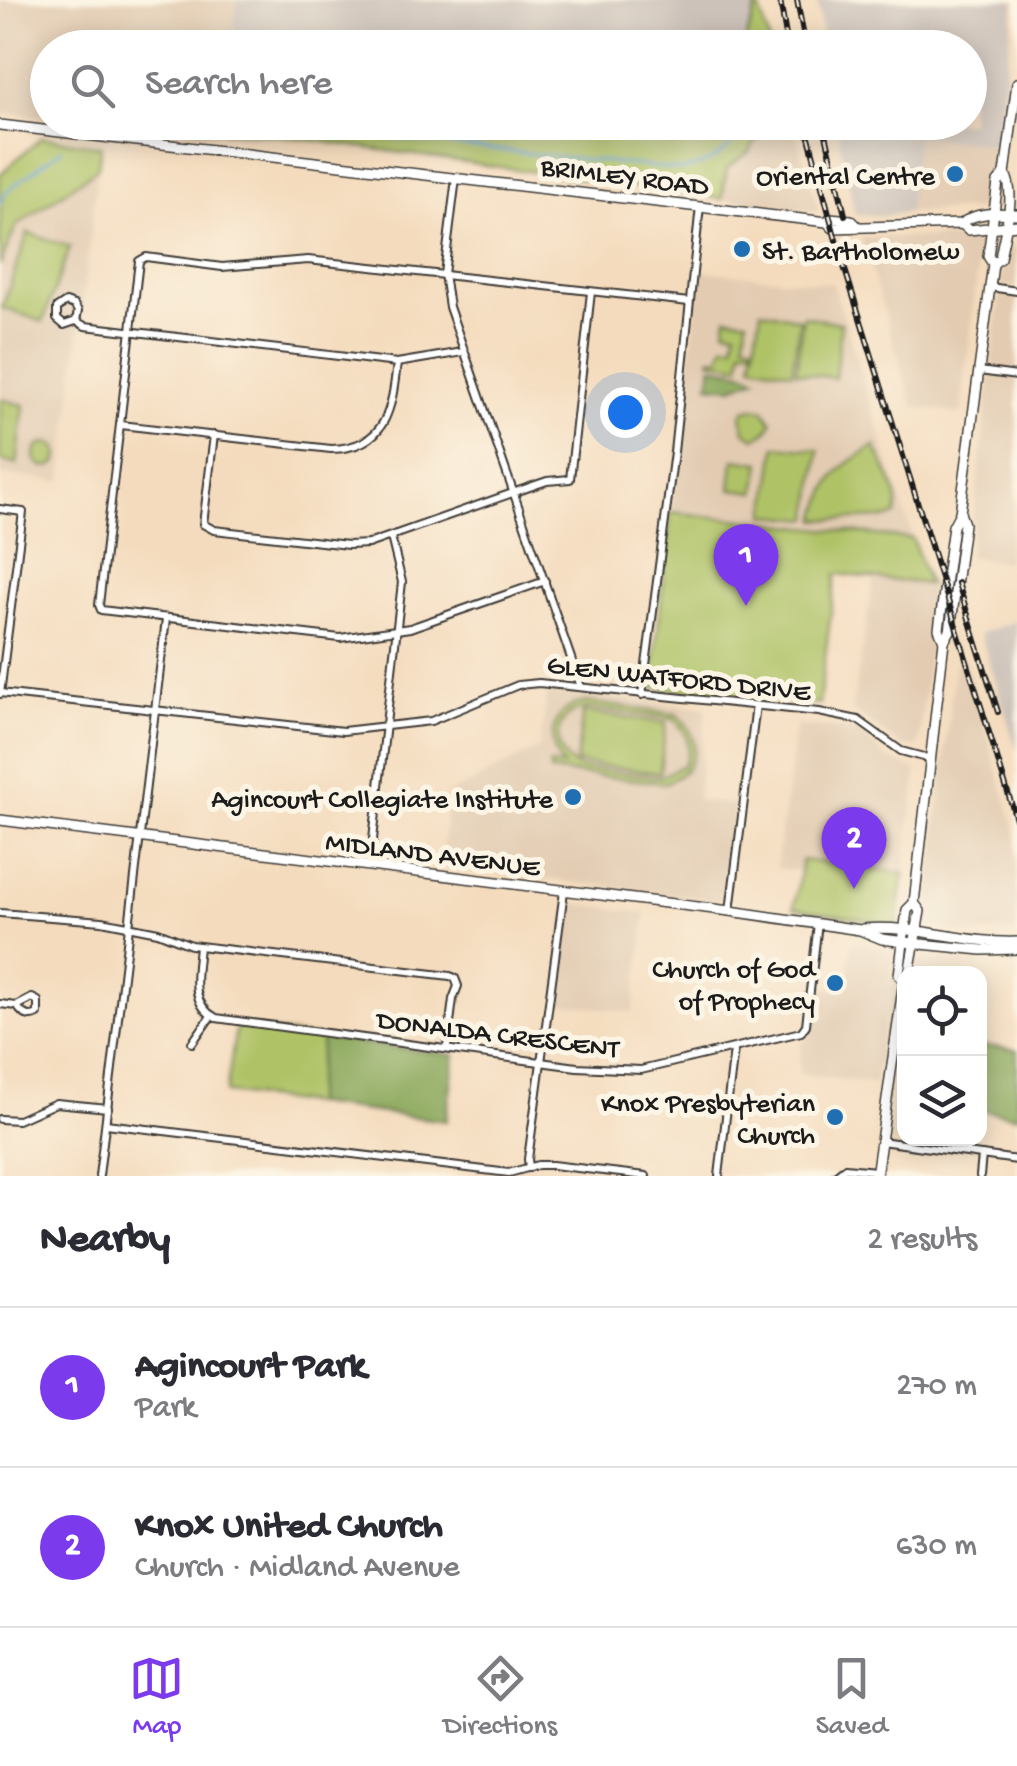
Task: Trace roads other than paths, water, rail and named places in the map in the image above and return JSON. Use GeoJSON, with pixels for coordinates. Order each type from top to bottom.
{"type":"FeatureCollection","features":[{"type":"Feature","properties":{"kind":"main road"},"geometry":{"type":"LineString","coordinates":[[900,966],[907,910],[914,903],[944,641],[950,631],[964,524],[960,513],[993,264],[988,256],[998,182],[1005,174],[1017,84]]}},
{"type":"Feature","properties":{"kind":"main road","name":"BRIMLEY ROAD"},"geometry":{"type":"LineString","coordinates":[[0,125],[30,128]]}},
{"type":"Feature","properties":{"kind":"main road","name":"BRIMLEY ROAD"},"geometry":{"type":"LineString","coordinates":[[129,140],[700,206],[827,222],[833,228],[851,230],[856,226],[962,224],[969,230],[1012,219]]}},
{"type":"Feature","properties":{"kind":"main road"},"geometry":{"type":"LineString","coordinates":[[993,264],[1000,258],[1012,219],[1010,184],[1005,174]]}},
{"type":"Feature","properties":{"kind":"main road","name":"BRIMLEY ROAD"},"geometry":{"type":"LineString","coordinates":[[962,224],[968,218],[994,213],[1012,219]]}},
{"type":"Feature","properties":{"kind":"main road","name":"MIDLAND AVENUE"},"geometry":{"type":"LineString","coordinates":[[0,820],[730,910],[860,930],[905,929],[1017,946]]}},
{"type":"Feature","properties":{"kind":"main road"},"geometry":{"type":"LineString","coordinates":[[909,966],[920,911],[914,903]]}},
{"type":"Feature","properties":{"kind":"main road","name":"MIDLAND AVENUE"},"geometry":{"type":"LineString","coordinates":[[860,930],[882,939],[982,950],[1017,946]]}},
{"type":"Feature","properties":{"kind":"main road"},"geometry":{"type":"LineString","coordinates":[[876,1173],[897,1034]]}},
{"type":"Feature","properties":{"kind":"street"},"geometry":{"type":"LineString","coordinates":[[456,178],[444,274],[448,306],[581,687]]}},
{"type":"Feature","properties":{"kind":"street"},"geometry":{"type":"LineString","coordinates":[[642,694],[674,452],[700,206]]}},
{"type":"Feature","properties":{"kind":"street"},"geometry":{"type":"LineString","coordinates":[[545,581],[398,631],[340,638],[101,610],[139,261],[146,257],[222,266],[290,259],[689,302]]}},
{"type":"Feature","properties":{"kind":"street"},"geometry":{"type":"LineString","coordinates":[[990,287],[1017,291]]}},
{"type":"Feature","properties":{"kind":"street"},"geometry":{"type":"LineString","coordinates":[[214,436],[204,524],[208,529],[368,544],[513,492],[566,480],[573,475],[591,292]]}},
{"type":"Feature","properties":{"kind":"street"},"geometry":{"type":"LineString","coordinates":[[76,321],[85,326],[397,363],[463,352]]}},
{"type":"Feature","properties":{"kind":"street"},"geometry":{"type":"LineString","coordinates":[[121,424],[331,449],[360,444],[379,430],[390,413],[397,363]]}},
{"type":"Feature","properties":{"kind":"street"},"geometry":{"type":"LineString","coordinates":[[978,371],[1017,376]]}},
{"type":"Feature","properties":{"kind":"street"},"geometry":{"type":"LineString","coordinates":[[0,508],[23,512],[0,694]]}},
{"type":"Feature","properties":{"kind":"street"},"geometry":{"type":"LineString","coordinates":[[370,866],[402,582],[391,537]]}},
{"type":"Feature","properties":{"kind":"street"},"geometry":{"type":"LineString","coordinates":[[100,1176],[166,618]]}},
{"type":"Feature","properties":{"kind":"street","name":"GLEN WATFORD DRIVE"},"geometry":{"type":"LineString","coordinates":[[0,694],[343,731],[431,721],[518,685],[539,683],[756,705],[858,720],[901,750],[931,760]]}},
{"type":"Feature","properties":{"kind":"street"},"geometry":{"type":"LineString","coordinates":[[730,910],[756,705]]}},
{"type":"Feature","properties":{"kind":"street"},"geometry":{"type":"LineString","coordinates":[[530,1168],[528,1158],[564,890]]}},
{"type":"Feature","properties":{"kind":"street"},"geometry":{"type":"LineString","coordinates":[[0,913],[87,919],[130,926],[200,946],[450,976],[458,986],[447,1047]]}},
{"type":"Feature","properties":{"kind":"street","name":"DONALDA CRESCENT"},"geometry":{"type":"LineString","coordinates":[[211,1016],[633,1071],[803,1030],[818,923]]}},
{"type":"Feature","properties":{"kind":"street"},"geometry":{"type":"LineString","coordinates":[[192,1043],[211,1016],[196,997],[200,946]]}},
{"type":"Feature","properties":{"kind":"street"},"geometry":{"type":"LineString","coordinates":[[0,1004],[17,1006]]}},
{"type":"Feature","properties":{"kind":"street"},"geometry":{"type":"LineString","coordinates":[[719,1176],[734,1049]]}},
{"type":"Feature","properties":{"kind":"street"},"geometry":{"type":"LineString","coordinates":[[0,1118],[24,1118],[56,1103],[108,1108]]}},
{"type":"Feature","properties":{"kind":"street"},"geometry":{"type":"LineString","coordinates":[[106,1124],[510,1173],[552,1165],[646,1176]]}},
{"type":"Feature","properties":{"kind":"street"},"geometry":{"type":"LineString","coordinates":[[880,1141],[1017,1160]]}},
{"type":"Feature","properties":{"kind":"street"},"geometry":{"type":"LineString","coordinates":[[980,1176],[982,1155]]}},
{"type":"Feature","properties":{"kind":"street"},"geometry":{"type":"LineString","coordinates":[[835,1176],[844,1168],[876,1173]]}},
{"type":"Feature","properties":{"kind":"waterway"},"geometry":{"type":"LineString","coordinates":[[407,140],[681,170],[720,155],[736,140]]}},
{"type":"Feature","properties":{"kind":"waterway"},"geometry":{"type":"LineString","coordinates":[[0,204],[7,191],[62,149]]}},
{"type":"Feature","properties":{"kind":"railway"},"geometry":{"type":"LineString","coordinates":[[780,0],[785,30]]}},
{"type":"Feature","properties":{"kind":"railway"},"geometry":{"type":"LineString","coordinates":[[797,0],[803,30]]}},
{"type":"Feature","properties":{"kind":"railway"},"geometry":{"type":"LineString","coordinates":[[810,140],[837,244],[1017,822]]}},
{"type":"Feature","properties":{"kind":"railway"},"geometry":{"type":"LineString","coordinates":[[827,140],[845,215]]}},
{"type":"Feature","properties":{"kind":"railway"},"geometry":{"type":"LineString","coordinates":[[958,583],[998,712]]}},
{"type":"Feature","properties":{"kind":"place","name":"Oriental Centre"},"geometry":{"type":"Point","coordinates":[955,174]}},
{"type":"Feature","properties":{"kind":"place","name":"St. Bartholomew"},"geometry":{"type":"Point","coordinates":[742,249]}},
{"type":"Feature","properties":{"kind":"place","name":"Agincourt Park"},"geometry":{"type":"Point","coordinates":[746,606]}},
{"type":"Feature","properties":{"kind":"place","name":"Agincourt Collegiate Institute"},"geometry":{"type":"Point","coordinates":[573,797]}},
{"type":"Feature","properties":{"kind":"place","name":"Knox United Church"},"geometry":{"type":"Point","coordinates":[854,889]}},
{"type":"Feature","properties":{"kind":"place","name":"Church of God of Prophecy"},"geometry":{"type":"Point","coordinates":[835,983]}},
{"type":"Feature","properties":{"kind":"place","name":"Knox Presbyterian Church"},"geometry":{"type":"Point","coordinates":[835,1117]}}]}
